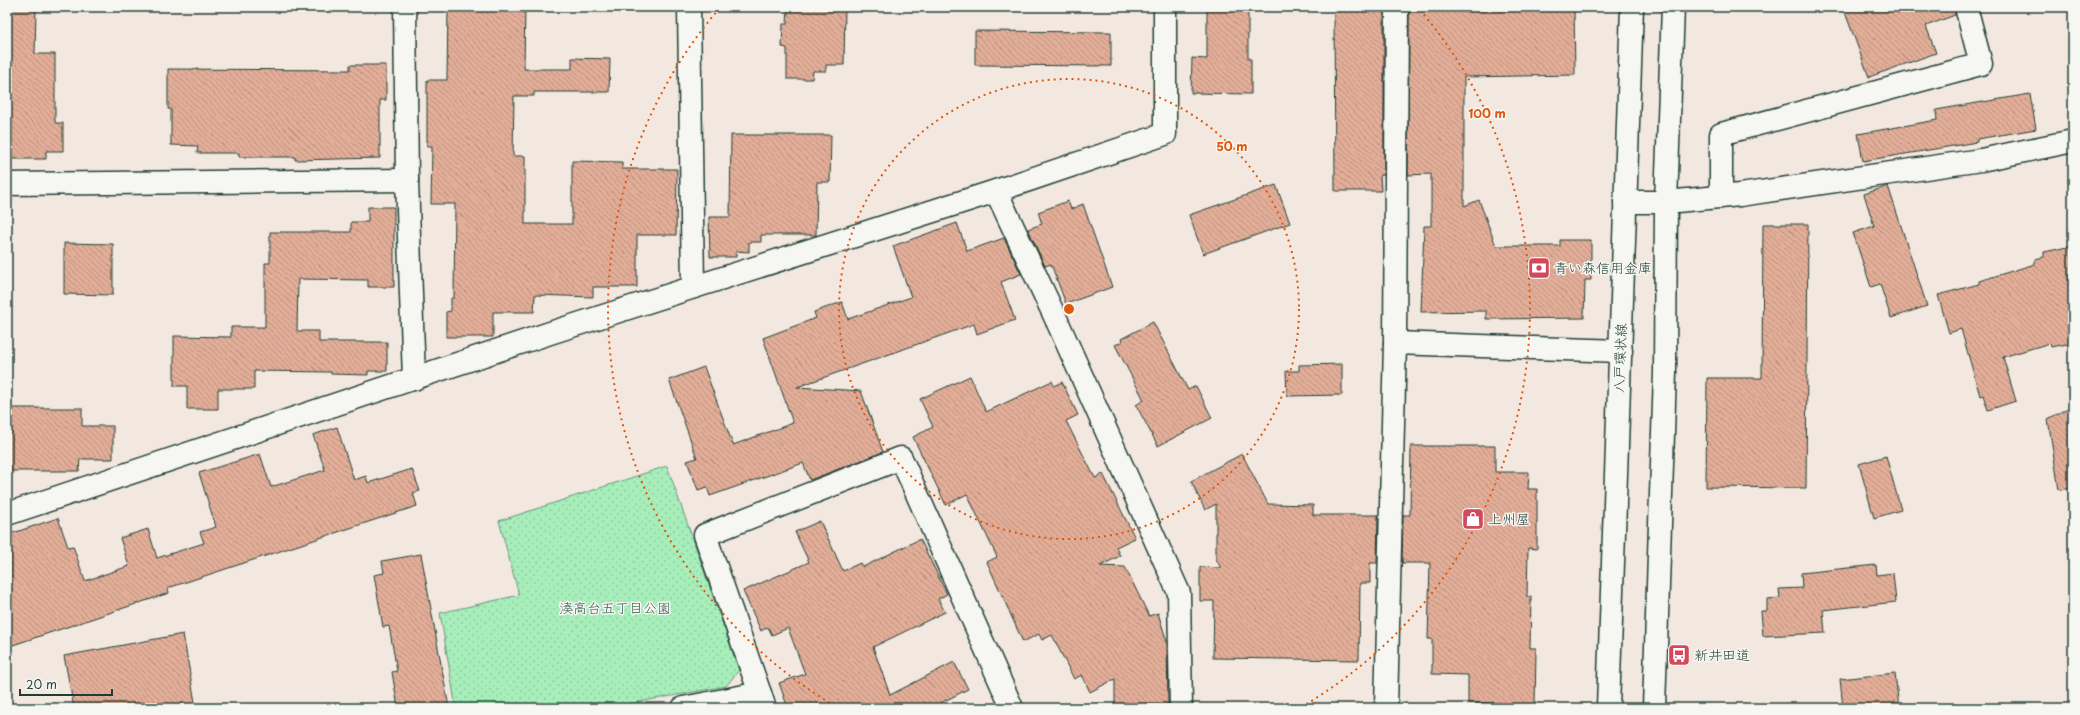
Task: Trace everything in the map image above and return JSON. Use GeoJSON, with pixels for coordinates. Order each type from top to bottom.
{"type":"FeatureCollection","features":[{"type":"Feature","properties":{"kind":"street"},"geometry":{"type":"LineString","coordinates":[[405,7],[407,180],[414,379]]}},
{"type":"Feature","properties":{"kind":"street"},"geometry":{"type":"LineString","coordinates":[[689,7],[693,287]]}},
{"type":"Feature","properties":{"kind":"street"},"geometry":{"type":"LineString","coordinates":[[7,514],[553,332],[996,190],[1165,134],[1165,7]]}},
{"type":"Feature","properties":{"kind":"street"},"geometry":{"type":"LineString","coordinates":[[1386,708],[1395,344],[1397,7]]}},
{"type":"Feature","properties":{"kind":"street","name":"八戸環状線"},"geometry":{"type":"LineString","coordinates":[[1608,708],[1632,7]]}},
{"type":"Feature","properties":{"kind":"street"},"geometry":{"type":"LineString","coordinates":[[1654,708],[1665,372],[1666,202],[1673,7]]}},
{"type":"Feature","properties":{"kind":"street"},"geometry":{"type":"LineString","coordinates":[[1721,197],[1721,134],[1981,64],[1966,7]]}},
{"type":"Feature","properties":{"kind":"street"},"geometry":{"type":"LineString","coordinates":[[1625,202],[1666,202],[1721,197],[1981,160],[2073,141]]}},
{"type":"Feature","properties":{"kind":"street"},"geometry":{"type":"LineString","coordinates":[[7,184],[407,180]]}},
{"type":"Feature","properties":{"kind":"street"},"geometry":{"type":"LineString","coordinates":[[996,190],[1057,321],[1179,593],[1181,708]]}},
{"type":"Feature","properties":{"kind":"street"},"geometry":{"type":"LineString","coordinates":[[1395,344],[1621,351]]}},
{"type":"Feature","properties":{"kind":"street"},"geometry":{"type":"LineString","coordinates":[[683,708],[762,701],[705,535],[902,458],[1012,708]]}},
{"type":"Feature","properties":{"kind":"green space","name":"湊高台五丁目公園"},"geometry":{"type":"Polygon","coordinates":[[[667,466],[739,670],[726,686],[606,708],[456,708],[440,613],[519,595],[499,521],[667,466]]]}},
{"type":"Feature","properties":{"kind":"building"},"geometry":{"type":"Polygon","coordinates":[[[7,7],[36,7],[35,54],[55,54],[55,123],[63,123],[63,151],[46,151],[46,159],[7,159],[7,7]]]}},
{"type":"Feature","properties":{"kind":"building"},"geometry":{"type":"Polygon","coordinates":[[[448,7],[525,7],[524,69],[572,69],[572,58],[610,59],[609,92],[534,92],[534,96],[514,96],[513,156],[525,156],[525,224],[572,224],[572,161],[622,162],[622,169],[677,169],[676,235],[637,235],[637,287],[593,287],[593,297],[535,295],[534,312],[493,312],[493,337],[446,337],[446,312],[451,311],[451,298],[454,298],[455,204],[431,204],[432,146],[427,146],[427,80],[447,80],[448,7]]]}},
{"type":"Feature","properties":{"kind":"building"},"geometry":{"type":"Polygon","coordinates":[[[788,7],[845,7],[844,65],[826,65],[826,71],[813,71],[812,79],[787,79],[787,48],[782,47],[783,24],[787,24],[788,7]]]}},
{"type":"Feature","properties":{"kind":"building"},"geometry":{"type":"Polygon","coordinates":[[[1207,7],[1248,7],[1248,59],[1251,59],[1251,94],[1191,93],[1192,58],[1207,59],[1207,7]]]}},
{"type":"Feature","properties":{"kind":"building"},"geometry":{"type":"Polygon","coordinates":[[[1334,7],[1384,7],[1384,175],[1380,175],[1381,191],[1335,191],[1334,7]]]}},
{"type":"Feature","properties":{"kind":"building"},"geometry":{"type":"Polygon","coordinates":[[[1409,7],[1574,7],[1575,75],[1464,77],[1464,206],[1479,200],[1496,246],[1560,246],[1560,240],[1591,240],[1591,280],[1585,280],[1584,318],[1486,319],[1486,311],[1421,312],[1424,226],[1431,226],[1431,174],[1408,175],[1409,7]]]}},
{"type":"Feature","properties":{"kind":"building"},"geometry":{"type":"Polygon","coordinates":[[[1843,7],[1954,7],[1955,15],[1926,26],[1936,53],[1869,77],[1843,7]]]}},
{"type":"Feature","properties":{"kind":"building"},"geometry":{"type":"Polygon","coordinates":[[[975,31],[1111,32],[1111,66],[975,65],[975,31]]]}},
{"type":"Feature","properties":{"kind":"building"},"geometry":{"type":"Polygon","coordinates":[[[350,65],[386,65],[386,100],[380,100],[380,158],[295,160],[295,157],[239,157],[239,153],[197,153],[198,146],[171,145],[171,109],[168,109],[168,69],[350,70],[350,65]]]}},
{"type":"Feature","properties":{"kind":"building"},"geometry":{"type":"Polygon","coordinates":[[[2030,94],[2036,129],[1977,139],[1977,142],[1863,161],[1858,134],[1937,120],[1936,110],[2030,94]]]}},
{"type":"Feature","properties":{"kind":"building"},"geometry":{"type":"Polygon","coordinates":[[[731,135],[831,135],[830,182],[817,182],[816,235],[761,235],[761,242],[749,242],[749,252],[736,251],[736,257],[710,257],[709,217],[730,217],[731,135]]]}},
{"type":"Feature","properties":{"kind":"building"},"geometry":{"type":"Polygon","coordinates":[[[1276,185],[1290,223],[1203,254],[1189,215],[1276,185]]]}},
{"type":"Feature","properties":{"kind":"building"},"geometry":{"type":"Polygon","coordinates":[[[1888,186],[1927,306],[1891,318],[1880,284],[1871,287],[1853,233],[1874,226],[1864,194],[1888,186]]]}},
{"type":"Feature","properties":{"kind":"building"},"geometry":{"type":"Polygon","coordinates":[[[1068,201],[1071,209],[1083,204],[1112,287],[1066,304],[1051,264],[1045,266],[1028,229],[1042,224],[1038,212],[1068,201]]]}},
{"type":"Feature","properties":{"kind":"building"},"geometry":{"type":"Polygon","coordinates":[[[368,207],[394,207],[394,287],[368,287],[368,280],[298,279],[297,331],[319,331],[319,342],[387,342],[387,371],[368,371],[368,375],[331,374],[331,372],[254,371],[254,389],[218,389],[218,409],[187,409],[187,386],[174,386],[174,336],[231,337],[231,327],[265,327],[265,263],[270,263],[270,232],[351,232],[351,222],[368,222],[368,207]]]}},
{"type":"Feature","properties":{"kind":"building"},"geometry":{"type":"Polygon","coordinates":[[[957,223],[967,251],[1004,238],[1021,274],[1001,282],[1015,320],[977,334],[974,324],[797,387],[861,391],[883,452],[810,480],[803,463],[710,496],[707,487],[698,490],[687,461],[697,458],[669,380],[704,367],[733,445],[793,423],[763,338],[816,318],[814,312],[842,302],[848,319],[911,297],[893,246],[957,223]]]}},
{"type":"Feature","properties":{"kind":"building"},"geometry":{"type":"Polygon","coordinates":[[[1763,224],[1808,224],[1806,488],[1706,487],[1707,378],[1762,378],[1763,224]]]}},
{"type":"Feature","properties":{"kind":"building"},"geometry":{"type":"Polygon","coordinates":[[[64,243],[113,244],[113,295],[64,294],[64,243]]]}},
{"type":"Feature","properties":{"kind":"building"},"geometry":{"type":"Polygon","coordinates":[[[2073,246],[2073,343],[2051,347],[2050,343],[2003,357],[2016,401],[1988,410],[1983,395],[1980,396],[1961,329],[1949,333],[1938,295],[1979,284],[1979,281],[2035,264],[2035,259],[2044,257],[2044,252],[2073,246]]]}},
{"type":"Feature","properties":{"kind":"building"},"geometry":{"type":"Polygon","coordinates":[[[1153,322],[1188,390],[1196,386],[1212,418],[1158,446],[1136,405],[1144,400],[1115,345],[1122,342],[1121,339],[1153,322]]]}},
{"type":"Feature","properties":{"kind":"building"},"geometry":{"type":"Polygon","coordinates":[[[1342,364],[1342,395],[1287,396],[1286,371],[1299,371],[1299,365],[1342,364]]]}},
{"type":"Feature","properties":{"kind":"building"},"geometry":{"type":"Polygon","coordinates":[[[970,376],[986,412],[1052,381],[1054,386],[1062,382],[1078,415],[1066,421],[1095,478],[1103,474],[1135,538],[1116,547],[1120,556],[1100,566],[1125,567],[1149,616],[1158,613],[1167,642],[1168,708],[1115,708],[1115,679],[1090,692],[1082,675],[1074,679],[1052,635],[1042,640],[1039,634],[1023,642],[987,562],[997,557],[967,494],[946,505],[913,437],[933,427],[920,399],[970,376]]]}},
{"type":"Feature","properties":{"kind":"building"},"geometry":{"type":"Polygon","coordinates":[[[2073,405],[2073,488],[2059,490],[2048,419],[2073,405]]]}},
{"type":"Feature","properties":{"kind":"building"},"geometry":{"type":"Polygon","coordinates":[[[7,408],[82,408],[82,426],[113,426],[113,459],[80,459],[79,471],[7,471],[7,408]]]}},
{"type":"Feature","properties":{"kind":"building"},"geometry":{"type":"Polygon","coordinates":[[[337,427],[354,480],[366,476],[368,483],[412,469],[420,491],[413,493],[417,506],[168,588],[169,593],[7,647],[7,535],[58,518],[68,547],[73,546],[85,581],[129,566],[120,538],[148,529],[157,558],[204,543],[200,532],[216,527],[199,473],[260,454],[271,487],[325,470],[313,435],[337,427]]]}},
{"type":"Feature","properties":{"kind":"building"},"geometry":{"type":"Polygon","coordinates":[[[1411,446],[1495,446],[1495,472],[1529,472],[1528,489],[1537,489],[1537,549],[1528,548],[1527,597],[1531,597],[1530,648],[1536,648],[1535,708],[1501,708],[1501,703],[1468,703],[1468,675],[1432,674],[1432,639],[1428,639],[1430,563],[1402,563],[1403,515],[1410,515],[1411,446]]]}},
{"type":"Feature","properties":{"kind":"building"},"geometry":{"type":"Polygon","coordinates":[[[1242,454],[1268,504],[1313,505],[1313,515],[1378,515],[1377,563],[1370,563],[1370,583],[1360,583],[1359,660],[1213,658],[1214,601],[1200,601],[1200,567],[1221,568],[1216,559],[1216,504],[1205,510],[1191,481],[1242,454]]]}},
{"type":"Feature","properties":{"kind":"building"},"geometry":{"type":"Polygon","coordinates":[[[1886,456],[1901,510],[1874,518],[1859,464],[1886,456]]]}},
{"type":"Feature","properties":{"kind":"building"},"geometry":{"type":"Polygon","coordinates":[[[820,521],[843,571],[860,563],[863,567],[920,539],[947,594],[938,599],[945,612],[873,647],[890,695],[954,662],[968,689],[931,708],[788,708],[779,683],[805,674],[788,628],[772,635],[768,627],[761,631],[743,591],[809,562],[795,532],[820,521]]]}},
{"type":"Feature","properties":{"kind":"building"},"geometry":{"type":"Polygon","coordinates":[[[421,554],[449,708],[398,708],[392,672],[397,671],[389,626],[383,627],[374,575],[384,573],[382,561],[421,554]]]}},
{"type":"Feature","properties":{"kind":"building"},"geometry":{"type":"Polygon","coordinates":[[[1876,565],[1877,575],[1893,573],[1896,602],[1823,610],[1825,633],[1763,636],[1761,611],[1767,611],[1767,599],[1780,598],[1779,589],[1802,588],[1801,573],[1876,565]]]}},
{"type":"Feature","properties":{"kind":"building"},"geometry":{"type":"Polygon","coordinates":[[[183,634],[196,708],[74,708],[64,656],[183,634]]]}},
{"type":"Feature","properties":{"kind":"building"},"geometry":{"type":"Polygon","coordinates":[[[1895,673],[1899,708],[1843,708],[1840,679],[1895,673]]]}},
{"type":"Feature","properties":{"kind":"place","name":"青い森信用金庫"},"geometry":{"type":"Point","coordinates":[1539,268]}},
{"type":"Feature","properties":{"kind":"place","name":"上州屋"},"geometry":{"type":"Point","coordinates":[1473,519]}},
{"type":"Feature","properties":{"kind":"place","name":"新井田道"},"geometry":{"type":"Point","coordinates":[1679,655]}}]}
